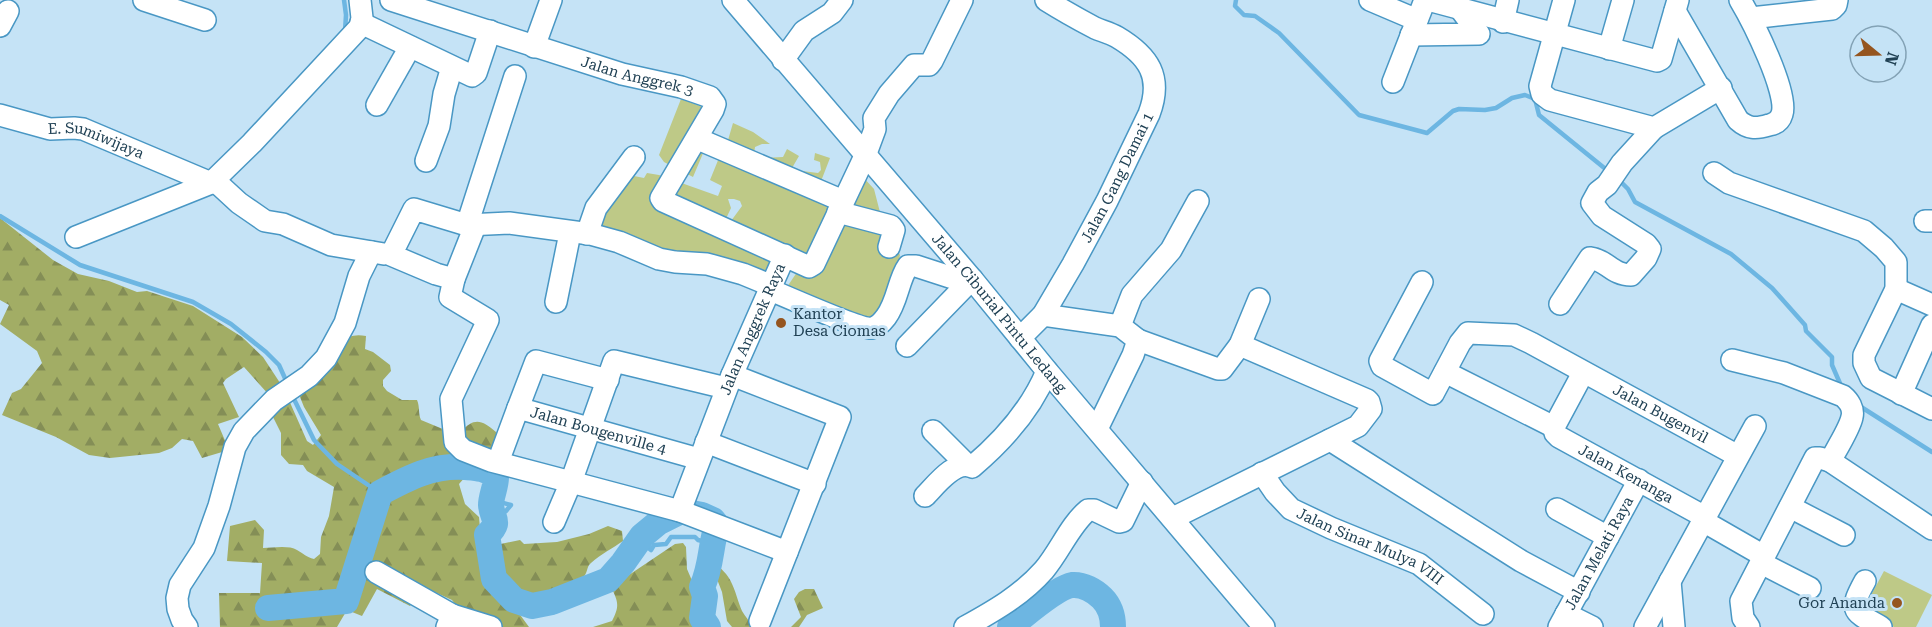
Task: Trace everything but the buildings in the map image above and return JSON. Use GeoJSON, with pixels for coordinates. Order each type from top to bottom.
{"type":"FeatureCollection","features":[{"type":"Feature","properties":{"kind":"street"},"geometry":{"type":"LineString","coordinates":[[144,0],[205,20]]}},
{"type":"Feature","properties":{"kind":"street"},"geometry":{"type":"LineString","coordinates":[[76,237],[205,179],[252,143],[355,33],[361,23],[360,0]]}},
{"type":"Feature","properties":{"kind":"street","name":"Jalan Anggrek 3"},"geometry":{"type":"LineString","coordinates":[[391,0],[622,74],[681,87],[710,97],[715,104],[698,139],[661,198],[663,201],[785,255]]}},
{"type":"Feature","properties":{"kind":"street"},"geometry":{"type":"LineString","coordinates":[[534,47],[551,0]]}},
{"type":"Feature","properties":{"kind":"street","name":"Jalan Ciburial Pintu Ledang"},"geometry":{"type":"LineString","coordinates":[[733,0],[971,278],[1264,627]]}},
{"type":"Feature","properties":{"kind":"street"},"geometry":{"type":"LineString","coordinates":[[783,60],[804,31],[832,13],[842,0]]}},
{"type":"Feature","properties":{"kind":"street","name":"Jalan Anggrek Raya"},"geometry":{"type":"LineString","coordinates":[[680,511],[729,382],[785,255],[809,267],[814,264],[865,156],[875,129],[874,118],[914,65],[925,66],[932,61],[962,0]]}},
{"type":"Feature","properties":{"kind":"street","name":"Jalan Gang Damai 1"},"geometry":{"type":"LineString","coordinates":[[1020,338],[1043,315],[1107,201],[1149,114],[1155,93],[1153,71],[1144,58],[1116,36],[1095,28],[1046,0]]}},
{"type":"Feature","properties":{"kind":"street"},"geometry":{"type":"LineString","coordinates":[[1370,0],[1503,22],[1657,61],[1661,59],[1676,6]]}},
{"type":"Feature","properties":{"kind":"street"},"geometry":{"type":"LineString","coordinates":[[1503,22],[1508,0]]}},
{"type":"Feature","properties":{"kind":"street"},"geometry":{"type":"LineString","coordinates":[[1564,0],[1540,86],[1542,94],[1550,100],[1654,128]]}},
{"type":"Feature","properties":{"kind":"street"},"geometry":{"type":"LineString","coordinates":[[1609,49],[1623,0]]}},
{"type":"Feature","properties":{"kind":"street"},"geometry":{"type":"LineString","coordinates":[[1676,6],[1734,114],[1745,125],[1757,129],[1773,124],[1782,117],[1783,110],[1779,89],[1769,61],[1745,9],[1832,9],[1837,0]]}},
{"type":"Feature","properties":{"kind":"street"},"geometry":{"type":"LineString","coordinates":[[1393,82],[1433,10]]}},
{"type":"Feature","properties":{"kind":"street"},"geometry":{"type":"LineString","coordinates":[[361,23],[468,75],[474,75],[490,31]]}},
{"type":"Feature","properties":{"kind":"street"},"geometry":{"type":"LineString","coordinates":[[377,105],[410,47]]}},
{"type":"Feature","properties":{"kind":"street"},"geometry":{"type":"LineString","coordinates":[[426,161],[439,126],[444,94],[452,67]]}},
{"type":"Feature","properties":{"kind":"street"},"geometry":{"type":"LineString","coordinates":[[515,76],[453,279],[450,297],[488,320],[451,399],[455,442],[463,450],[498,462],[680,511],[787,552]]}},
{"type":"Feature","properties":{"kind":"street"},"geometry":{"type":"LineString","coordinates":[[1560,304],[1590,258],[1596,259],[1621,275],[1631,275],[1646,258],[1650,249],[1646,244],[1602,216],[1593,203],[1598,192],[1607,185],[1620,166],[1654,128],[1721,88]]}},
{"type":"Feature","properties":{"kind":"street","name":"E. Sumiwijaya"},"geometry":{"type":"LineString","coordinates":[[0,115],[50,129],[83,129],[205,179]]}},
{"type":"Feature","properties":{"kind":"street"},"geometry":{"type":"LineString","coordinates":[[698,139],[840,207],[891,226],[894,230],[889,247]]}},
{"type":"Feature","properties":{"kind":"street"},"geometry":{"type":"LineString","coordinates":[[556,302],[579,233],[634,157]]}},
{"type":"Feature","properties":{"kind":"street"},"geometry":{"type":"LineString","coordinates":[[1714,173],[1729,183],[1864,231],[1884,248],[1896,262],[1896,289],[1864,355],[1864,363],[1871,378],[1932,409]]}},
{"type":"Feature","properties":{"kind":"street"},"geometry":{"type":"LineString","coordinates":[[205,179],[265,222],[283,224],[331,245],[381,254],[453,279]]}},
{"type":"Feature","properties":{"kind":"street"},"geometry":{"type":"LineString","coordinates":[[1120,326],[1132,295],[1171,250],[1198,201]]}},
{"type":"Feature","properties":{"kind":"street"},"geometry":{"type":"LineString","coordinates":[[187,627],[178,609],[177,598],[180,585],[204,548],[219,506],[235,447],[249,426],[282,394],[309,375],[326,358],[345,323],[359,276],[381,254],[414,209],[471,226],[509,223],[579,233],[619,242],[659,259],[707,264],[743,274],[849,324],[871,328],[879,324],[892,308],[908,266],[916,266],[953,278],[971,278]]}},
{"type":"Feature","properties":{"kind":"street"},"geometry":{"type":"LineString","coordinates":[[907,346],[971,278]]}},
{"type":"Feature","properties":{"kind":"street"},"geometry":{"type":"LineString","coordinates":[[1422,282],[1380,361],[1380,365],[1433,394],[1445,372]]}},
{"type":"Feature","properties":{"kind":"street"},"geometry":{"type":"LineString","coordinates":[[1896,289],[1932,305]]}},
{"type":"Feature","properties":{"kind":"street"},"geometry":{"type":"LineString","coordinates":[[1043,315],[1120,326],[1138,340],[1221,369],[1240,345],[1259,299]]}},
{"type":"Feature","properties":{"kind":"street"},"geometry":{"type":"LineString","coordinates":[[1901,394],[1932,325]]}},
{"type":"Feature","properties":{"kind":"street","name":"Jalan Bugenvil"},"geometry":{"type":"LineString","coordinates":[[1445,372],[1460,343],[1468,333],[1514,335],[1738,456]]}},
{"type":"Feature","properties":{"kind":"street"},"geometry":{"type":"LineString","coordinates":[[1097,429],[1138,340]]}},
{"type":"Feature","properties":{"kind":"street"},"geometry":{"type":"LineString","coordinates":[[1173,518],[1358,426],[1371,409],[1369,402],[1240,345]]}},
{"type":"Feature","properties":{"kind":"street"},"geometry":{"type":"LineString","coordinates":[[1732,360],[1784,373],[1843,396],[1848,401],[1851,405],[1852,417],[1830,461]]}},
{"type":"Feature","properties":{"kind":"street"},"geometry":{"type":"LineString","coordinates":[[518,408],[536,362],[608,380]]}},
{"type":"Feature","properties":{"kind":"street"},"geometry":{"type":"LineString","coordinates":[[554,522],[571,482],[614,362],[729,382],[840,417],[760,621]]}},
{"type":"Feature","properties":{"kind":"street"},"geometry":{"type":"LineString","coordinates":[[925,496],[956,467],[967,465],[972,467],[982,459],[1025,413],[1038,393],[1047,371]]}},
{"type":"Feature","properties":{"kind":"street","name":"Jalan Kenanga"},"geometry":{"type":"LineString","coordinates":[[1445,372],[1554,427],[1554,433],[1559,437],[1640,480],[1810,588]]}},
{"type":"Feature","properties":{"kind":"street"},"geometry":{"type":"LineString","coordinates":[[1554,427],[1583,373]]}},
{"type":"Feature","properties":{"kind":"street","name":"Jalan Bougenville 4"},"geometry":{"type":"LineString","coordinates":[[498,462],[518,408],[589,428],[702,451],[814,484]]}},
{"type":"Feature","properties":{"kind":"street"},"geometry":{"type":"LineString","coordinates":[[1645,627],[1755,426]]}},
{"type":"Feature","properties":{"kind":"street"},"geometry":{"type":"LineString","coordinates":[[933,430],[967,465]]}},
{"type":"Feature","properties":{"kind":"street"},"geometry":{"type":"LineString","coordinates":[[1330,440],[1521,561],[1579,592]]}},
{"type":"Feature","properties":{"kind":"street"},"geometry":{"type":"LineString","coordinates":[[1749,627],[1743,618],[1741,601],[1815,458],[1830,461],[1932,529]]}},
{"type":"Feature","properties":{"kind":"street","name":"Jalan Sinar Mulya VIII"},"geometry":{"type":"LineString","coordinates":[[1262,473],[1291,509],[1419,564],[1483,614]]}},
{"type":"Feature","properties":{"kind":"street","name":"Jalan Melati Raya"},"geometry":{"type":"LineString","coordinates":[[1563,620],[1640,480]]}},
{"type":"Feature","properties":{"kind":"street"},"geometry":{"type":"LineString","coordinates":[[965,627],[1008,602],[1029,585],[1044,569],[1085,512],[1092,509],[1119,522],[1126,519],[1142,482]]}},
{"type":"Feature","properties":{"kind":"street"},"geometry":{"type":"LineString","coordinates":[[1790,507],[1844,535]]}},
{"type":"Feature","properties":{"kind":"street"},"geometry":{"type":"LineString","coordinates":[[1557,509],[1608,537]]}},
{"type":"Feature","properties":{"kind":"street"},"geometry":{"type":"LineString","coordinates":[[376,572],[449,621],[491,627]]}},
{"type":"Feature","properties":{"kind":"street"},"geometry":{"type":"LineString","coordinates":[[1670,581],[1674,627]]}},
{"type":"Feature","properties":{"kind":"street"},"geometry":{"type":"LineString","coordinates":[[1865,581],[1855,598],[1857,613],[1881,627]]}},
{"type":"Feature","properties":{"kind":"street"},"geometry":{"type":"LineString","coordinates":[[1563,620],[1592,627]]}},
{"type":"Feature","properties":{"kind":"green space"},"geometry":{"type":"Polygon","coordinates":[[[681,99],[711,110],[718,118],[693,177],[664,162],[659,155],[681,99]]]}},
{"type":"Feature","properties":{"kind":"green space"},"geometry":{"type":"Polygon","coordinates":[[[733,123],[753,132],[770,144],[755,147],[754,154],[763,158],[783,157],[787,149],[799,156],[792,168],[726,147],[733,123]]]}},
{"type":"Feature","properties":{"kind":"green space"},"geometry":{"type":"Polygon","coordinates":[[[721,153],[836,204],[811,259],[731,221],[742,206],[740,201],[734,199],[728,199],[731,208],[724,223],[774,256],[763,281],[605,235],[591,217],[624,174],[644,178],[647,173],[659,175],[718,196],[722,186],[710,180],[721,153]]]}},
{"type":"Feature","properties":{"kind":"green space"},"geometry":{"type":"Polygon","coordinates":[[[815,153],[830,158],[818,189],[800,176],[802,171],[818,173],[821,170],[820,162],[814,160],[815,153]]]}},
{"type":"Feature","properties":{"kind":"green space"},"geometry":{"type":"Polygon","coordinates":[[[862,176],[874,189],[883,224],[900,255],[891,302],[868,321],[787,287],[862,176]]]}},
{"type":"Feature","properties":{"kind":"green space"},"geometry":{"type":"Polygon","coordinates":[[[0,218],[53,260],[78,274],[109,281],[137,292],[147,291],[193,306],[242,337],[263,357],[284,389],[307,441],[313,445],[321,435],[304,407],[296,387],[317,360],[335,344],[355,335],[366,336],[365,349],[390,365],[391,371],[383,380],[383,386],[402,400],[417,400],[421,420],[450,432],[461,432],[470,424],[478,422],[496,432],[497,447],[489,450],[459,484],[465,504],[479,517],[481,540],[491,546],[520,540],[524,544],[557,542],[589,534],[608,526],[622,531],[623,541],[591,563],[585,575],[574,586],[549,597],[525,600],[518,606],[518,612],[529,627],[466,627],[469,622],[452,600],[426,588],[410,606],[377,589],[362,616],[347,610],[337,627],[220,627],[219,593],[260,593],[262,563],[227,561],[230,526],[255,520],[264,530],[263,548],[290,548],[314,559],[320,554],[321,537],[329,516],[334,487],[307,471],[303,465],[289,464],[281,455],[281,433],[272,415],[269,395],[244,367],[223,383],[239,417],[218,424],[229,450],[202,458],[193,441],[182,439],[172,448],[159,453],[110,458],[89,455],[56,437],[2,415],[12,393],[21,389],[42,363],[37,351],[0,324],[9,305],[0,300],[0,218]]]}},
{"type":"Feature","properties":{"kind":"green space"},"geometry":{"type":"Polygon","coordinates":[[[683,543],[686,547],[687,569],[699,597],[699,627],[593,627],[612,621],[615,616],[617,604],[611,587],[675,544],[683,543]]]}},
{"type":"Feature","properties":{"kind":"green space"},"geometry":{"type":"Polygon","coordinates":[[[719,567],[731,582],[742,611],[753,627],[732,627],[727,621],[722,592],[715,574],[719,567]]]}},
{"type":"Feature","properties":{"kind":"green space","name":"Gor Ananda"},"geometry":{"type":"Polygon","coordinates":[[[1884,571],[1932,595],[1916,627],[1894,627],[1863,610],[1884,571]]]}},
{"type":"Feature","properties":{"kind":"green space"},"geometry":{"type":"Polygon","coordinates":[[[814,589],[823,608],[807,615],[799,627],[791,627],[801,617],[794,599],[799,592],[814,589]]]}},
{"type":"Feature","properties":{"kind":"waterway"},"geometry":{"type":"LineString","coordinates":[[344,0],[345,31]]}},
{"type":"Feature","properties":{"kind":"waterway"},"geometry":{"type":"LineString","coordinates":[[1236,0],[1235,6],[1244,15],[1255,16],[1279,33],[1359,115],[1427,133],[1453,111],[1496,108],[1512,98],[1525,95],[1535,99],[1539,115],[1608,171]]}},
{"type":"Feature","properties":{"kind":"waterway"},"geometry":{"type":"LineString","coordinates":[[1619,180],[1628,189],[1635,202],[1731,254],[1772,288],[1805,325],[1806,331],[1832,357],[1832,365],[1842,388]]}},
{"type":"Feature","properties":{"kind":"waterway"},"geometry":{"type":"LineString","coordinates":[[0,216],[80,265],[193,302],[231,324],[279,365],[288,385]]}},
{"type":"Feature","properties":{"kind":"waterway"},"geometry":{"type":"LineString","coordinates":[[292,395],[314,440],[337,464],[380,493]]}},
{"type":"Feature","properties":{"kind":"waterway"},"geometry":{"type":"LineString","coordinates":[[1858,405],[1932,452]]}},
{"type":"Feature","properties":{"kind":"waterway"},"geometry":{"type":"LineString","coordinates":[[268,608],[346,601],[380,493],[431,470],[465,467],[485,470],[496,477],[491,505],[495,523],[487,535],[494,579],[514,600],[532,606],[552,602],[608,580],[642,536],[659,522],[681,511],[702,515],[713,520],[717,525],[708,571],[702,587],[705,596],[702,618],[708,627]]}},
{"type":"Feature","properties":{"kind":"waterway"},"geometry":{"type":"LineString","coordinates":[[492,500],[511,505],[496,517]]}},
{"type":"Feature","properties":{"kind":"waterway"},"geometry":{"type":"LineString","coordinates":[[639,540],[651,550],[654,545],[666,544],[671,537],[695,537],[711,543]]}},
{"type":"Feature","properties":{"kind":"waterway"},"geometry":{"type":"LineString","coordinates":[[1010,627],[1040,603],[1072,585],[1084,587],[1105,601],[1110,611],[1113,627]]}},
{"type":"Feature","properties":{"kind":"place","name":"Kantor Desa Ciomas"},"geometry":{"type":"Point","coordinates":[781,323]}},
{"type":"Feature","properties":{"kind":"place","name":"Gor Ananda"},"geometry":{"type":"Point","coordinates":[1897,603]}}]}
